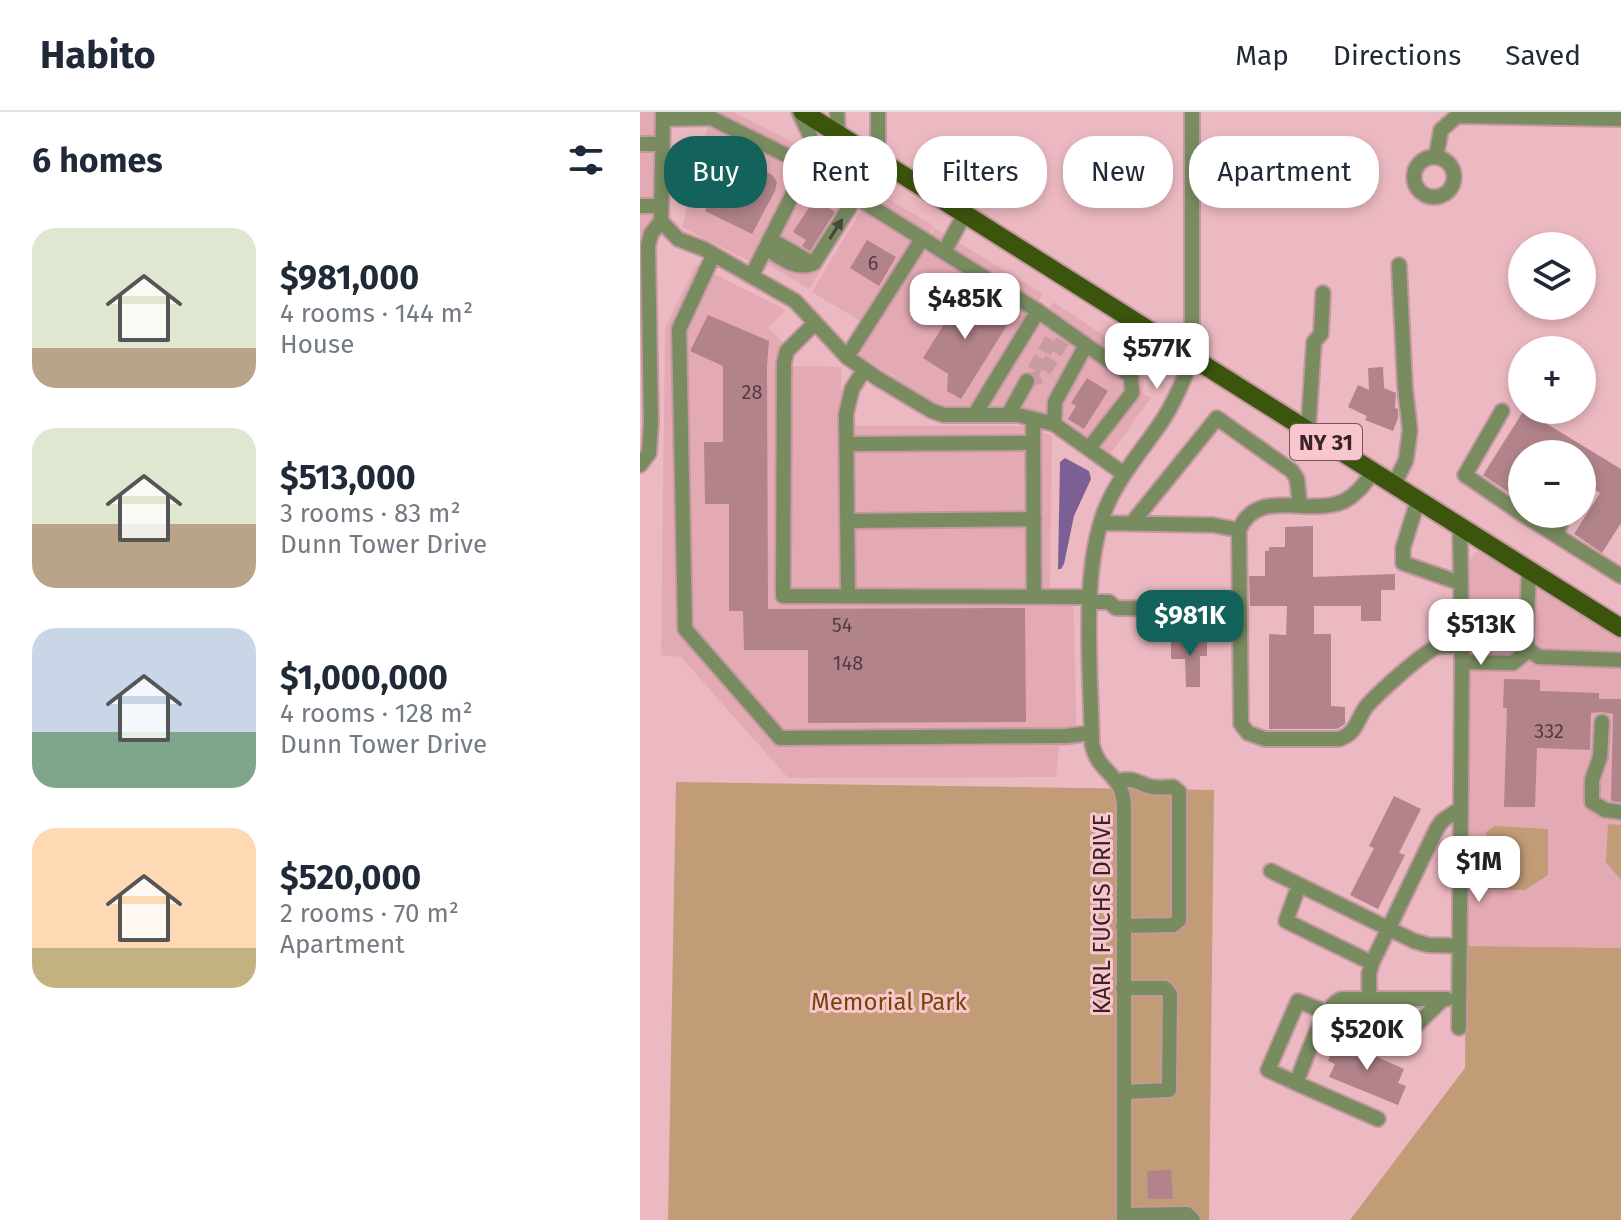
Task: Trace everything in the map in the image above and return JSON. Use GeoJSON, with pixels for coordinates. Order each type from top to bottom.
{"type":"FeatureCollection","features":[{"type":"Feature","properties":{"kind":"main road","name":"NY 31"},"geometry":{"type":"LineString","coordinates":[[801,112],[838,135]]}},
{"type":"Feature","properties":{"kind":"main road","name":"NY 31"},"geometry":{"type":"LineString","coordinates":[[897,172],[1621,628]]}},
{"type":"Feature","properties":{"kind":"street"},"geometry":{"type":"LineString","coordinates":[[801,112],[810,136]]}},
{"type":"Feature","properties":{"kind":"street"},"geometry":{"type":"LineString","coordinates":[[837,112],[838,135]]}},
{"type":"Feature","properties":{"kind":"street"},"geometry":{"type":"LineString","coordinates":[[878,112],[878,136]]}},
{"type":"Feature","properties":{"kind":"street"},"geometry":{"type":"LineString","coordinates":[[1192,112],[1192,358]]}},
{"type":"Feature","properties":{"kind":"street"},"geometry":{"type":"LineString","coordinates":[[783,150],[711,118],[663,116],[661,221],[678,239],[704,249],[795,301],[847,357],[932,411],[944,415],[1008,415],[1054,424],[1124,474]]}},
{"type":"Feature","properties":{"kind":"street"},"geometry":{"type":"LineString","coordinates":[[1436,157],[1441,130],[1457,116],[1621,119]]}},
{"type":"Feature","properties":{"kind":"street"},"geometry":{"type":"LineString","coordinates":[[640,144],[662,144]]}},
{"type":"Feature","properties":{"kind":"street"},"geometry":{"type":"LineString","coordinates":[[640,206],[660,206]]}},
{"type":"Feature","properties":{"kind":"street"},"geometry":{"type":"LineString","coordinates":[[752,275],[786,208]]}},
{"type":"Feature","properties":{"kind":"street"},"geometry":{"type":"LineString","coordinates":[[768,244],[796,265],[814,263],[849,208]]}},
{"type":"Feature","properties":{"kind":"street"},"geometry":{"type":"LineString","coordinates":[[873,208],[1038,311],[1131,376],[1132,393],[1090,447]]}},
{"type":"Feature","properties":{"kind":"street"},"geometry":{"type":"LineString","coordinates":[[944,252],[964,215]]}},
{"type":"Feature","properties":{"kind":"street"},"geometry":{"type":"LineString","coordinates":[[640,465],[649,453],[651,423],[644,324],[648,246],[651,234],[661,221]]}},
{"type":"Feature","properties":{"kind":"street"},"geometry":{"type":"LineString","coordinates":[[847,357],[922,239]]}},
{"type":"Feature","properties":{"kind":"street"},"geometry":{"type":"LineString","coordinates":[[713,256],[679,329],[685,629],[780,738],[1055,736],[1091,733]]}},
{"type":"Feature","properties":{"kind":"street"},"geometry":{"type":"LineString","coordinates":[[1394,485],[1406,460],[1410,430],[1399,265]]}},
{"type":"Feature","properties":{"kind":"street"},"geometry":{"type":"LineString","coordinates":[[1308,431],[1314,342],[1321,334],[1323,293]]}},
{"type":"Feature","properties":{"kind":"street"},"geometry":{"type":"LineString","coordinates":[[975,414],[1038,311]]}},
{"type":"Feature","properties":{"kind":"street"},"geometry":{"type":"LineString","coordinates":[[814,324],[787,351],[784,362],[783,596],[1034,597],[1090,599],[1109,602],[1116,608],[1240,610]]}},
{"type":"Feature","properties":{"kind":"street"},"geometry":{"type":"LineString","coordinates":[[1054,424],[1055,402],[1086,345]]}},
{"type":"Feature","properties":{"kind":"street","name":"KARL FUCHS DRIVE"},"geometry":{"type":"LineString","coordinates":[[1124,1218],[1124,805],[1119,781],[1097,760],[1091,733],[1090,599],[1093,558],[1108,501],[1161,423],[1178,394],[1192,358]]}},
{"type":"Feature","properties":{"kind":"street"},"geometry":{"type":"LineString","coordinates":[[848,596],[848,403],[852,389],[864,370]]}},
{"type":"Feature","properties":{"kind":"street"},"geometry":{"type":"LineString","coordinates":[[1008,415],[1027,381]]}},
{"type":"Feature","properties":{"kind":"street"},"geometry":{"type":"LineString","coordinates":[[1502,411],[1465,475],[1508,504]]}},
{"type":"Feature","properties":{"kind":"street"},"geometry":{"type":"LineString","coordinates":[[1132,523],[1217,418],[1292,471],[1297,479],[1300,506]]}},
{"type":"Feature","properties":{"kind":"street"},"geometry":{"type":"LineString","coordinates":[[1033,419],[1034,597]]}},
{"type":"Feature","properties":{"kind":"street"},"geometry":{"type":"LineString","coordinates":[[846,444],[1033,443]]}},
{"type":"Feature","properties":{"kind":"street"},"geometry":{"type":"LineString","coordinates":[[1374,471],[1359,490],[1345,501],[1333,505],[1259,507],[1244,518],[1239,530],[1241,724],[1248,733],[1265,739],[1339,739],[1348,736],[1372,700],[1422,656],[1438,647],[1462,646]]}},
{"type":"Feature","properties":{"kind":"street"},"geometry":{"type":"LineString","coordinates":[[1418,500],[1403,548],[1403,563],[1460,583]]}},
{"type":"Feature","properties":{"kind":"street"},"geometry":{"type":"LineString","coordinates":[[847,521],[1034,519]]}},
{"type":"Feature","properties":{"kind":"street"},"geometry":{"type":"LineString","coordinates":[[1101,523],[1213,525],[1239,530]]}},
{"type":"Feature","properties":{"kind":"street"},"geometry":{"type":"LineString","coordinates":[[1459,1028],[1460,526]]}},
{"type":"Feature","properties":{"kind":"street"},"geometry":{"type":"LineString","coordinates":[[1545,528],[1617,573],[1621,557]]}},
{"type":"Feature","properties":{"kind":"street"},"geometry":{"type":"LineString","coordinates":[[1556,535],[1559,528]]}},
{"type":"Feature","properties":{"kind":"street"},"geometry":{"type":"LineString","coordinates":[[1529,569],[1526,641],[1529,650],[1539,657],[1621,660]]}},
{"type":"Feature","properties":{"kind":"street"},"geometry":{"type":"LineString","coordinates":[[1462,662],[1513,663],[1529,650]]}},
{"type":"Feature","properties":{"kind":"street"},"geometry":{"type":"LineString","coordinates":[[1602,722],[1600,757],[1592,780],[1592,802],[1605,810],[1621,812]]}},
{"type":"Feature","properties":{"kind":"street"},"geometry":{"type":"LineString","coordinates":[[1119,781],[1130,778],[1149,787],[1173,787],[1179,792],[1179,920],[1173,925],[1123,926]]}},
{"type":"Feature","properties":{"kind":"street"},"geometry":{"type":"LineString","coordinates":[[1443,999],[1406,1037],[1393,1043],[1380,1041],[1370,1030],[1368,999],[1372,963],[1437,828],[1461,808]]}},
{"type":"Feature","properties":{"kind":"street"},"geometry":{"type":"LineString","coordinates":[[1271,871],[1428,945],[1460,946]]}},
{"type":"Feature","properties":{"kind":"street"},"geometry":{"type":"LineString","coordinates":[[1299,885],[1286,921],[1372,963]]}},
{"type":"Feature","properties":{"kind":"street"},"geometry":{"type":"LineString","coordinates":[[1123,988],[1169,990],[1170,1024],[1169,1090],[1124,1092]]}},
{"type":"Feature","properties":{"kind":"street"},"geometry":{"type":"LineString","coordinates":[[1296,1083],[1326,1012],[1335,1000],[1459,999]]}},
{"type":"Feature","properties":{"kind":"street"},"geometry":{"type":"LineString","coordinates":[[1326,1012],[1298,1001],[1268,1070],[1378,1119]]}},
{"type":"Feature","properties":{"kind":"street"},"geometry":{"type":"LineString","coordinates":[[1124,1218],[1187,1214],[1193,1220]]}},
{"type":"Feature","properties":{"kind":"shaded area"},"geometry":{"type":"Polygon","coordinates":[[[640,112],[655,112],[654,329],[640,331],[640,112]]]}},
{"type":"Feature","properties":{"kind":"shaded area"},"geometry":{"type":"Polygon","coordinates":[[[711,112],[733,112],[783,137],[783,208],[858,208],[809,289],[771,266],[751,262],[682,227],[687,208],[767,208],[767,136],[705,136],[711,112]]]}},
{"type":"Feature","properties":{"kind":"shaded area"},"geometry":{"type":"Polygon","coordinates":[[[897,204],[934,226],[870,327],[812,292],[862,208],[897,208],[897,204]]]}},
{"type":"Feature","properties":{"kind":"shaded area"},"geometry":{"type":"Polygon","coordinates":[[[935,228],[1043,294],[970,409],[943,408],[861,356],[861,344],[935,228]]]}},
{"type":"Feature","properties":{"kind":"shaded area"},"geometry":{"type":"Polygon","coordinates":[[[696,265],[786,310],[768,328],[784,343],[790,366],[841,367],[842,406],[855,407],[853,426],[1024,426],[1052,436],[1050,589],[1073,588],[1077,745],[1059,746],[1056,777],[788,778],[681,657],[661,655],[665,328],[696,265]]]}},
{"type":"Feature","properties":{"kind":"shaded area"},"geometry":{"type":"Polygon","coordinates":[[[1053,302],[1141,360],[1143,394],[1151,398],[1111,453],[1050,415],[1021,409],[983,410],[1053,302]]]}},
{"type":"Feature","properties":{"kind":"shaded area"},"geometry":{"type":"Polygon","coordinates":[[[1065,458],[1089,471],[1091,479],[1074,516],[1064,564],[1058,569],[1060,462],[1065,458]]]}},
{"type":"Feature","properties":{"kind":"shaded area"},"geometry":{"type":"Polygon","coordinates":[[[1476,552],[1621,639],[1621,948],[1466,946],[1468,563],[1476,552]]]}},
{"type":"Feature","properties":{"kind":"green space","name":"Memorial Park"},"geometry":{"type":"Polygon","coordinates":[[[676,782],[1214,790],[1209,1220],[668,1220],[676,782]]]}},
{"type":"Feature","properties":{"kind":"green space"},"geometry":{"type":"Polygon","coordinates":[[[1608,824],[1621,825],[1621,880],[1606,862],[1608,824]]]}},
{"type":"Feature","properties":{"kind":"green space"},"geometry":{"type":"Polygon","coordinates":[[[1495,826],[1548,829],[1548,875],[1525,890],[1487,889],[1486,832],[1495,826]]]}},
{"type":"Feature","properties":{"kind":"green space"},"geometry":{"type":"Polygon","coordinates":[[[1466,946],[1621,948],[1621,1220],[1350,1220],[1465,1068],[1466,946]]]}},
{"type":"Feature","properties":{"kind":"building"},"geometry":{"type":"Polygon","coordinates":[[[767,172],[777,182],[767,206],[767,172]]]}},
{"type":"Feature","properties":{"kind":"building"},"geometry":{"type":"Polygon","coordinates":[[[707,208],[766,208],[752,234],[705,211],[707,208]]]}},
{"type":"Feature","properties":{"kind":"building"},"geometry":{"type":"Polygon","coordinates":[[[809,208],[829,208],[835,212],[810,251],[802,246],[806,240],[793,232],[809,208]]]}},
{"type":"Feature","properties":{"kind":"building"},"geometry":{"type":"Polygon","coordinates":[[[867,240],[896,257],[879,286],[850,268],[867,240]]]}},
{"type":"Feature","properties":{"kind":"building"},"geometry":{"type":"Polygon","coordinates":[[[962,288],[986,302],[983,306],[1009,322],[961,399],[947,391],[948,374],[923,358],[951,313],[948,311],[962,288]]]}},
{"type":"Feature","properties":{"kind":"building"},"geometry":{"type":"Polygon","coordinates":[[[708,315],[769,341],[768,609],[1025,608],[1026,722],[808,723],[808,650],[744,650],[743,611],[729,611],[729,504],[705,504],[704,442],[723,442],[723,366],[690,351],[708,315]]]}},
{"type":"Feature","properties":{"kind":"building"},"geometry":{"type":"Polygon","coordinates":[[[1383,367],[1384,388],[1396,393],[1398,418],[1393,431],[1365,420],[1367,416],[1348,407],[1358,385],[1369,390],[1368,368],[1383,367]]]}},
{"type":"Feature","properties":{"kind":"building"},"geometry":{"type":"Polygon","coordinates":[[[1087,378],[1108,391],[1084,429],[1068,419],[1076,406],[1071,403],[1087,378]]]}},
{"type":"Feature","properties":{"kind":"building"},"geometry":{"type":"Polygon","coordinates":[[[1515,424],[1547,424],[1573,440],[1508,440],[1508,492],[1483,475],[1515,424]]]}},
{"type":"Feature","properties":{"kind":"building"},"geometry":{"type":"Polygon","coordinates":[[[1596,454],[1621,469],[1621,523],[1602,553],[1574,534],[1578,528],[1596,528],[1596,499],[1600,493],[1596,491],[1596,454]]]}},
{"type":"Feature","properties":{"kind":"building"},"geometry":{"type":"Polygon","coordinates":[[[1313,526],[1313,577],[1395,574],[1395,590],[1381,590],[1381,621],[1361,621],[1361,606],[1314,606],[1314,634],[1331,634],[1331,706],[1345,707],[1345,724],[1337,729],[1269,729],[1269,634],[1286,635],[1287,606],[1250,606],[1249,576],[1265,576],[1265,551],[1269,551],[1269,547],[1285,547],[1285,527],[1313,526]]]}},
{"type":"Feature","properties":{"kind":"building"},"geometry":{"type":"Polygon","coordinates":[[[1171,640],[1207,640],[1207,656],[1200,656],[1200,687],[1186,687],[1185,659],[1171,659],[1171,640]]]}},
{"type":"Feature","properties":{"kind":"building"},"geometry":{"type":"Polygon","coordinates":[[[1504,679],[1540,680],[1540,691],[1599,693],[1599,699],[1621,699],[1621,802],[1611,801],[1613,714],[1602,712],[1591,713],[1590,750],[1537,748],[1535,807],[1504,807],[1507,708],[1503,708],[1504,679]]]}},
{"type":"Feature","properties":{"kind":"building"},"geometry":{"type":"Polygon","coordinates":[[[1394,796],[1421,809],[1399,853],[1405,855],[1378,909],[1350,895],[1374,848],[1369,846],[1394,796]]]}},
{"type":"Feature","properties":{"kind":"building"},"geometry":{"type":"Polygon","coordinates":[[[1337,1039],[1404,1069],[1398,1083],[1406,1086],[1398,1105],[1329,1077],[1335,1064],[1328,1061],[1337,1039]]]}},
{"type":"Feature","properties":{"kind":"building"},"geometry":{"type":"Polygon","coordinates":[[[1171,1170],[1173,1199],[1148,1199],[1147,1171],[1171,1170]]]}},
{"type":"Feature","properties":{"kind":"tunnel"},"geometry":{"type":"LineString","coordinates":[[1034,370],[1059,326]]}},
{"type":"Feature","properties":{"kind":"tunnel"},"geometry":{"type":"LineString","coordinates":[[1027,381],[1041,376],[1068,332]]}}]}
